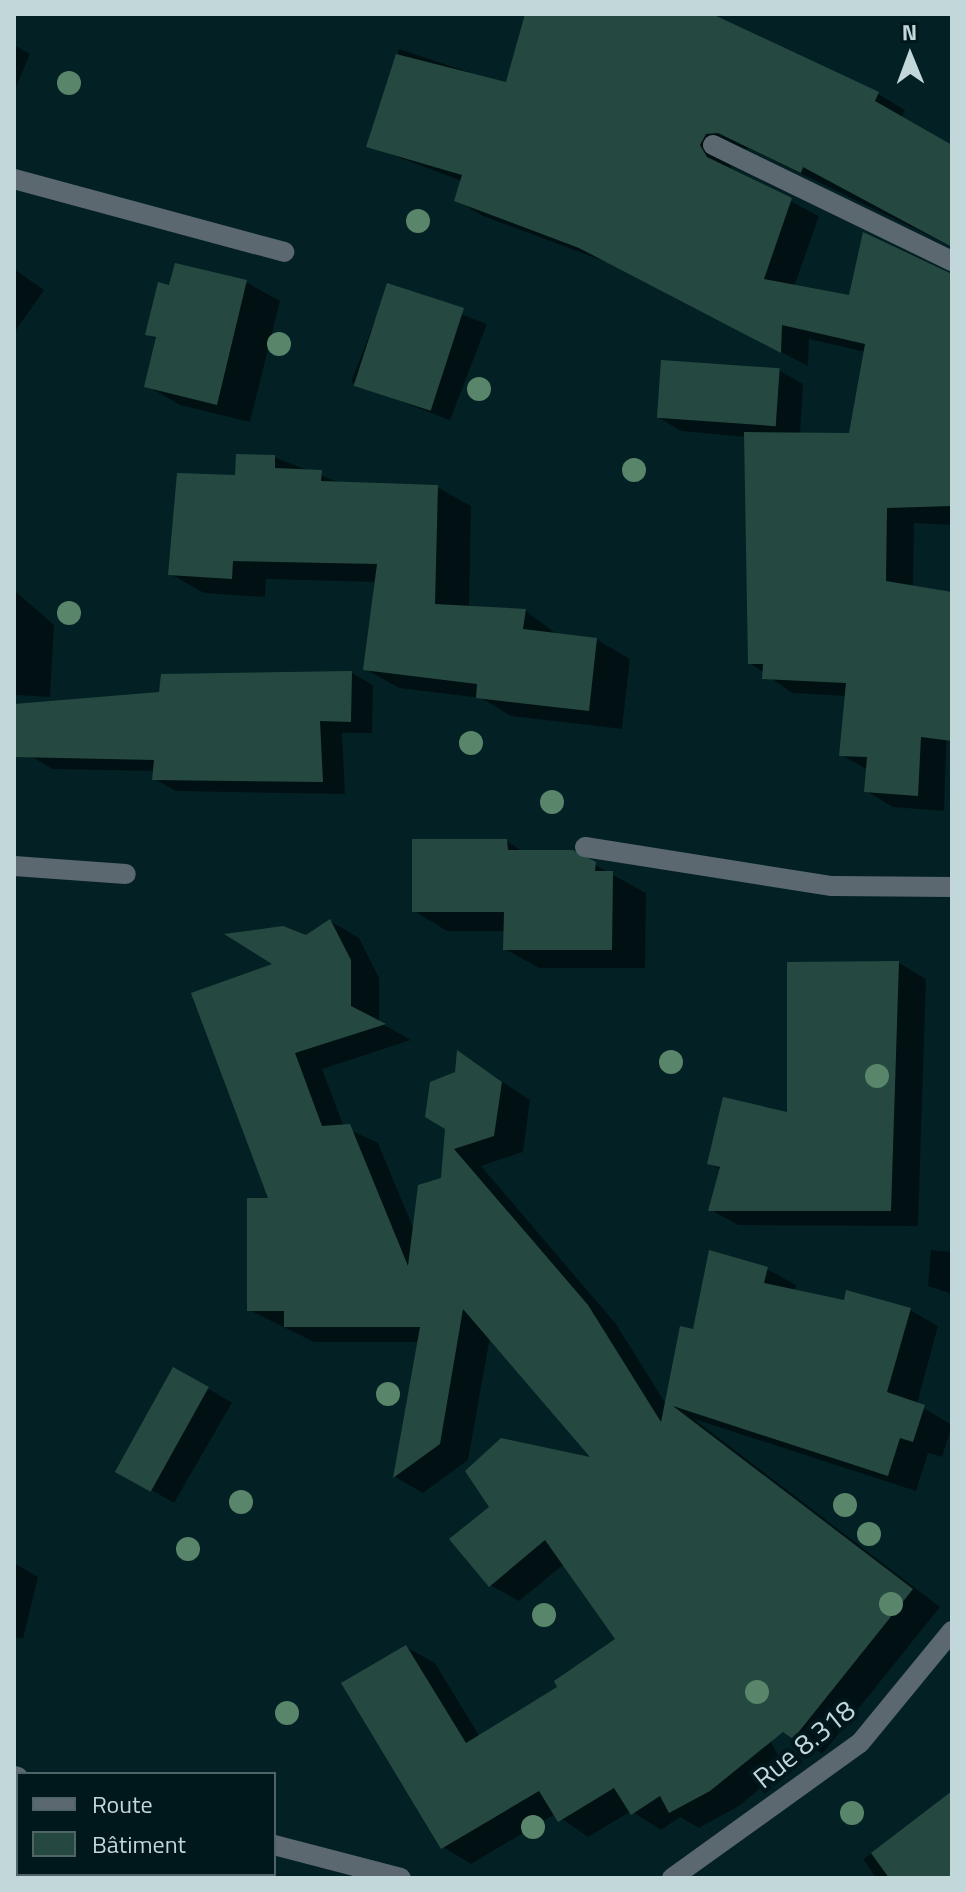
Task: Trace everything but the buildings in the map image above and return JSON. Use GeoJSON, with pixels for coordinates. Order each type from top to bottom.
{"type":"FeatureCollection","features":[{"type":"Feature","properties":{"kind":"street"},"geometry":{"type":"LineString","coordinates":[[713,145],[952,261]]}},
{"type":"Feature","properties":{"kind":"street"},"geometry":{"type":"LineString","coordinates":[[14,179],[284,252]]}},
{"type":"Feature","properties":{"kind":"street"},"geometry":{"type":"LineString","coordinates":[[585,847],[832,886],[952,887]]}},
{"type":"Feature","properties":{"kind":"street"},"geometry":{"type":"LineString","coordinates":[[14,866],[126,874]]}},
{"type":"Feature","properties":{"kind":"street","name":"Rue 8.318"},"geometry":{"type":"LineString","coordinates":[[672,1878],[860,1743],[952,1631]]}},
{"type":"Feature","properties":{"kind":"street"},"geometry":{"type":"LineString","coordinates":[[276,1846],[401,1878]]}}]}
